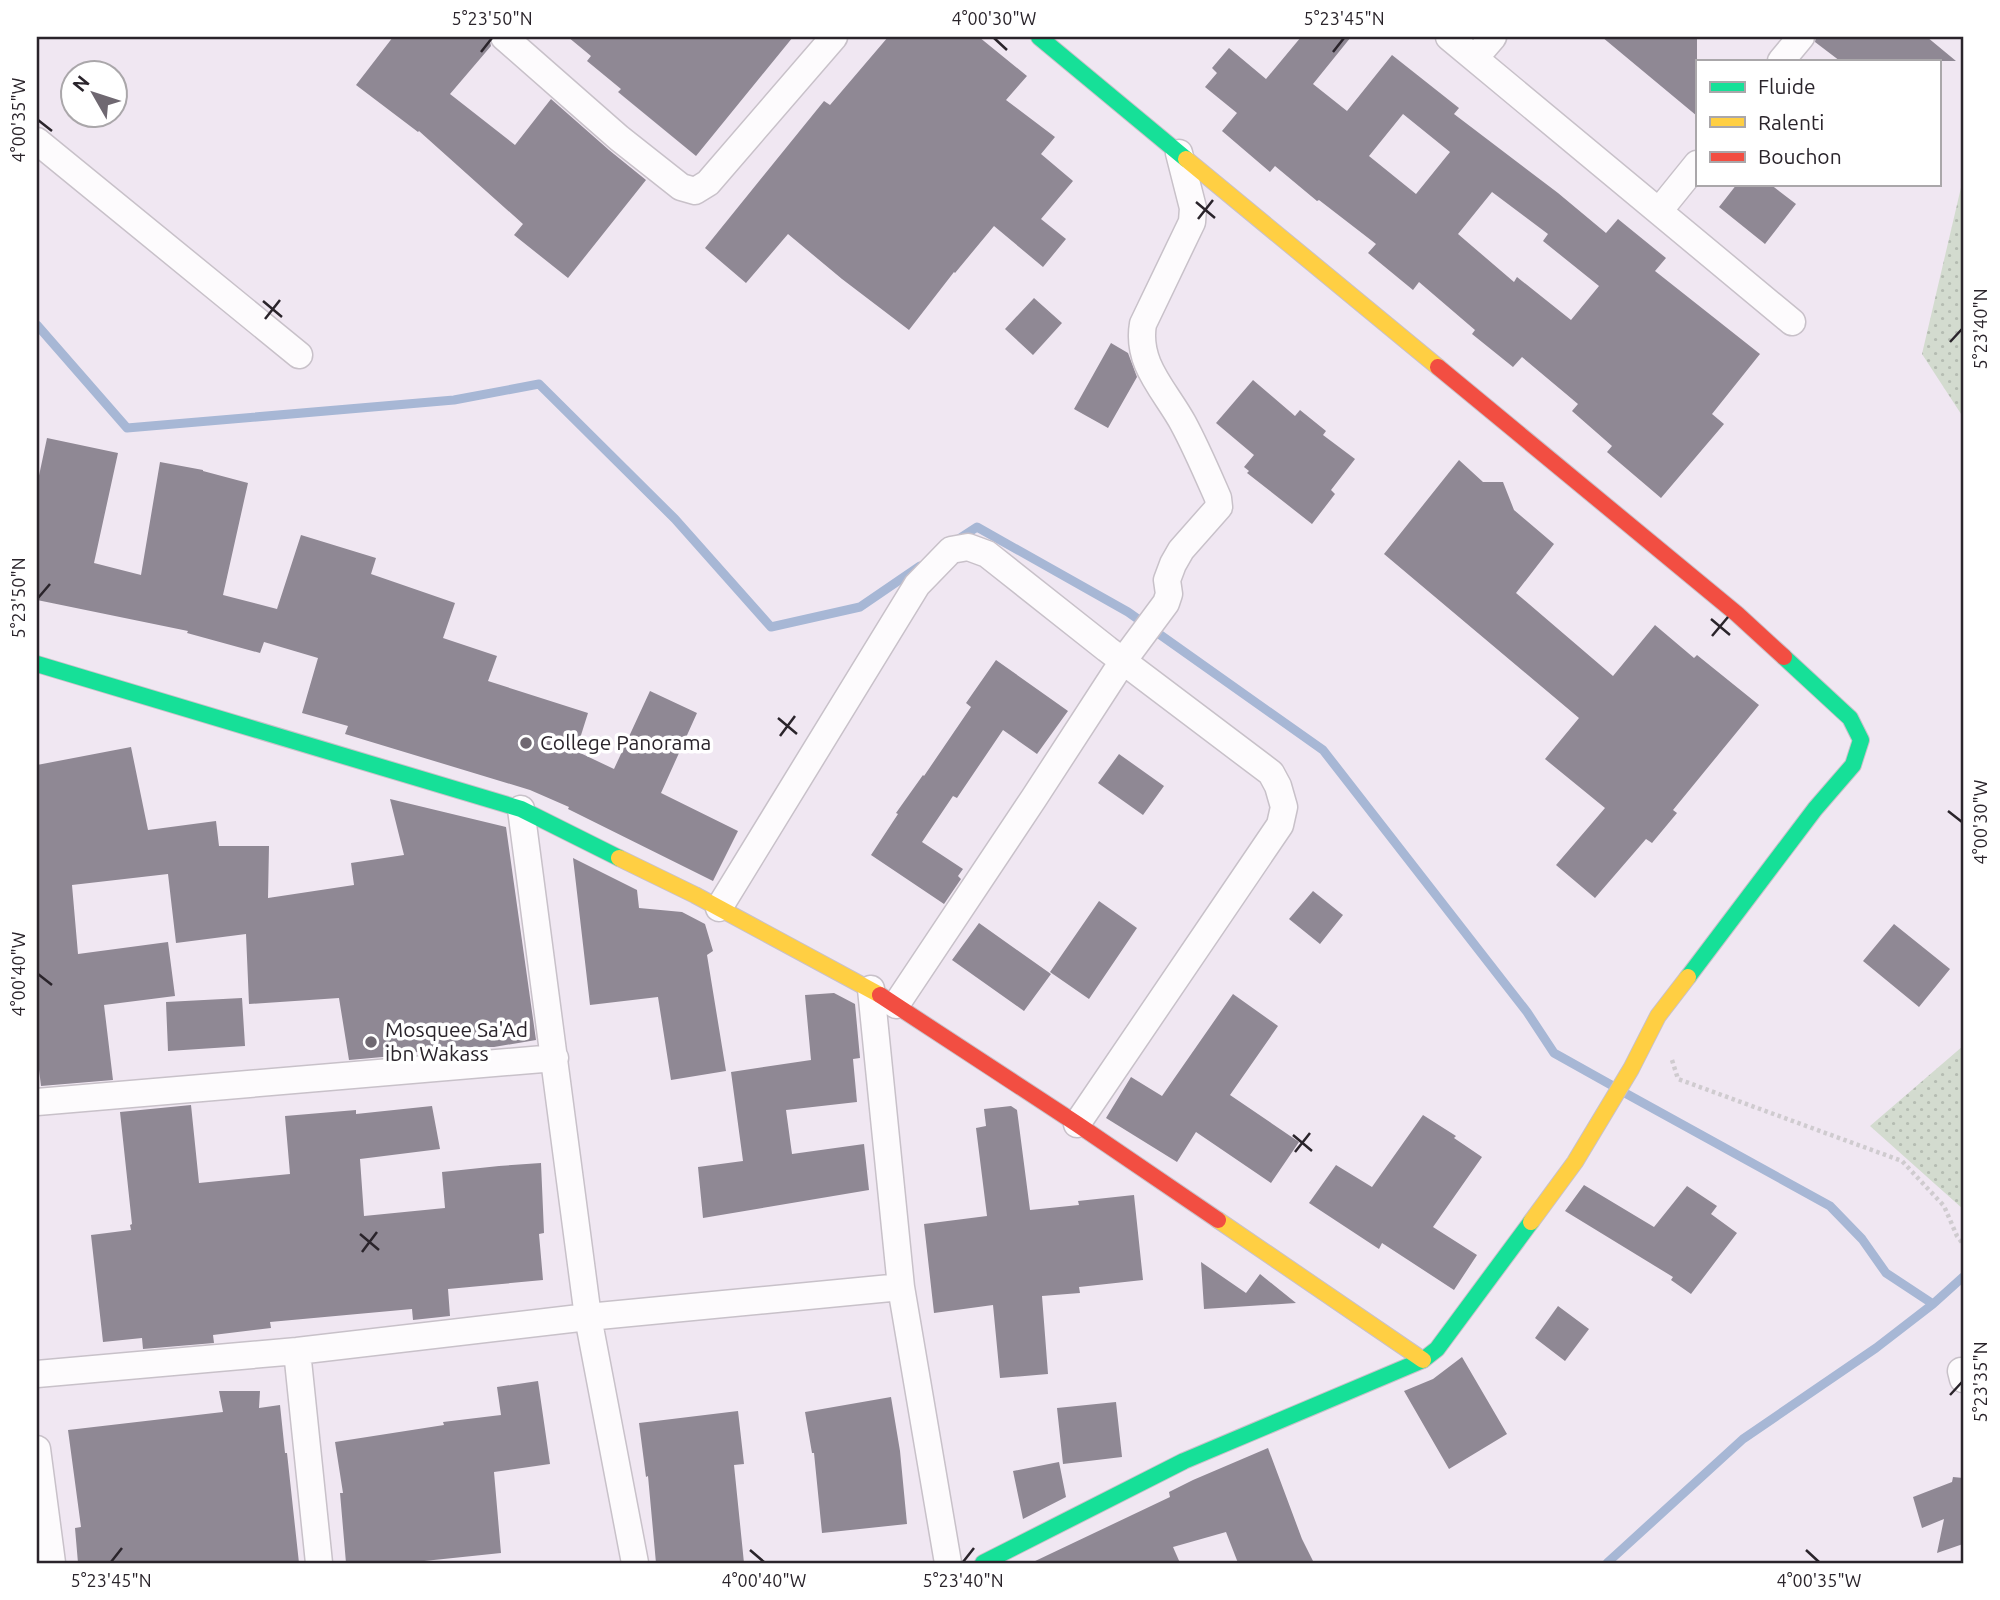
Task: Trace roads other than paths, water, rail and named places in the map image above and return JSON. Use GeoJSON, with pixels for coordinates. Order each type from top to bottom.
{"type":"FeatureCollection","features":[{"type":"Feature","properties":{"kind":"street"},"geometry":{"type":"LineString","coordinates":[[504,37],[618,138],[681,187],[695,191],[708,183],[834,37]]}},
{"type":"Feature","properties":{"kind":"street"},"geometry":{"type":"LineString","coordinates":[[983,1563],[1184,1461],[1423,1360],[1437,1349],[1575,1162],[1631,1069],[1658,1016],[1815,809],[1853,765],[1861,740],[1850,718],[1737,614],[1039,37]]}},
{"type":"Feature","properties":{"kind":"street"},"geometry":{"type":"LineString","coordinates":[[1449,37],[1792,322]]}},
{"type":"Feature","properties":{"kind":"street"},"geometry":{"type":"LineString","coordinates":[[1475,58],[1493,37]]}},
{"type":"Feature","properties":{"kind":"street"},"geometry":{"type":"LineString","coordinates":[[1782,60],[1801,37]]}},
{"type":"Feature","properties":{"kind":"street"},"geometry":{"type":"LineString","coordinates":[[37,141],[299,355]]}},
{"type":"Feature","properties":{"kind":"street"},"geometry":{"type":"LineString","coordinates":[[896,1005],[1123,661],[1166,603],[1169,594],[1167,580],[1181,550],[1219,507],[1219,498],[1183,422],[1149,367],[1141,338],[1143,324],[1192,222],[1193,208],[1179,153]]}},
{"type":"Feature","properties":{"kind":"street"},"geometry":{"type":"LineString","coordinates":[[1659,211],[1696,165]]}},
{"type":"Feature","properties":{"kind":"street"},"geometry":{"type":"LineString","coordinates":[[719,908],[917,585],[951,550],[968,547],[987,554],[1271,773],[1284,807],[1280,825],[1077,1125]]}},
{"type":"Feature","properties":{"kind":"street"},"geometry":{"type":"LineString","coordinates":[[37,664],[520,809],[719,908],[896,1005],[1423,1360]]}},
{"type":"Feature","properties":{"kind":"street"},"geometry":{"type":"LineString","coordinates":[[520,809],[588,1317],[635,1563]]}},
{"type":"Feature","properties":{"kind":"street"},"geometry":{"type":"LineString","coordinates":[[871,989],[901,1287],[948,1563]]}},
{"type":"Feature","properties":{"kind":"street"},"geometry":{"type":"LineString","coordinates":[[37,1102],[555,1058]]}},
{"type":"Feature","properties":{"kind":"street"},"geometry":{"type":"LineString","coordinates":[[37,1374],[297,1351],[588,1317],[901,1287]]}},
{"type":"Feature","properties":{"kind":"street"},"geometry":{"type":"LineString","coordinates":[[297,1351],[319,1563]]}},
{"type":"Feature","properties":{"kind":"street"},"geometry":{"type":"LineString","coordinates":[[37,1449],[52,1563]]}},
{"type":"Feature","properties":{"kind":"waterway"},"geometry":{"type":"LineString","coordinates":[[37,325],[127,428],[454,400],[539,384],[675,519],[771,627],[860,607],[920,566]]}},
{"type":"Feature","properties":{"kind":"waterway"},"geometry":{"type":"LineString","coordinates":[[957,540],[977,527],[1128,612],[1323,750],[1527,1012],[1554,1053],[1613,1086]]}},
{"type":"Feature","properties":{"kind":"waterway"},"geometry":{"type":"LineString","coordinates":[[1625,1093],[1830,1206],[1862,1239],[1886,1273],[1933,1304]]}},
{"type":"Feature","properties":{"kind":"waterway"},"geometry":{"type":"LineString","coordinates":[[1607,1563],[1743,1439],[1876,1348],[1963,1277]]}},
{"type":"Feature","properties":{"kind":"place","name":"College Panorama"},"geometry":{"type":"Point","coordinates":[526,743]}},
{"type":"Feature","properties":{"kind":"place","name":"Mosquee Sa'Ad ibn Wakass"},"geometry":{"type":"Point","coordinates":[371,1042]}}]}
